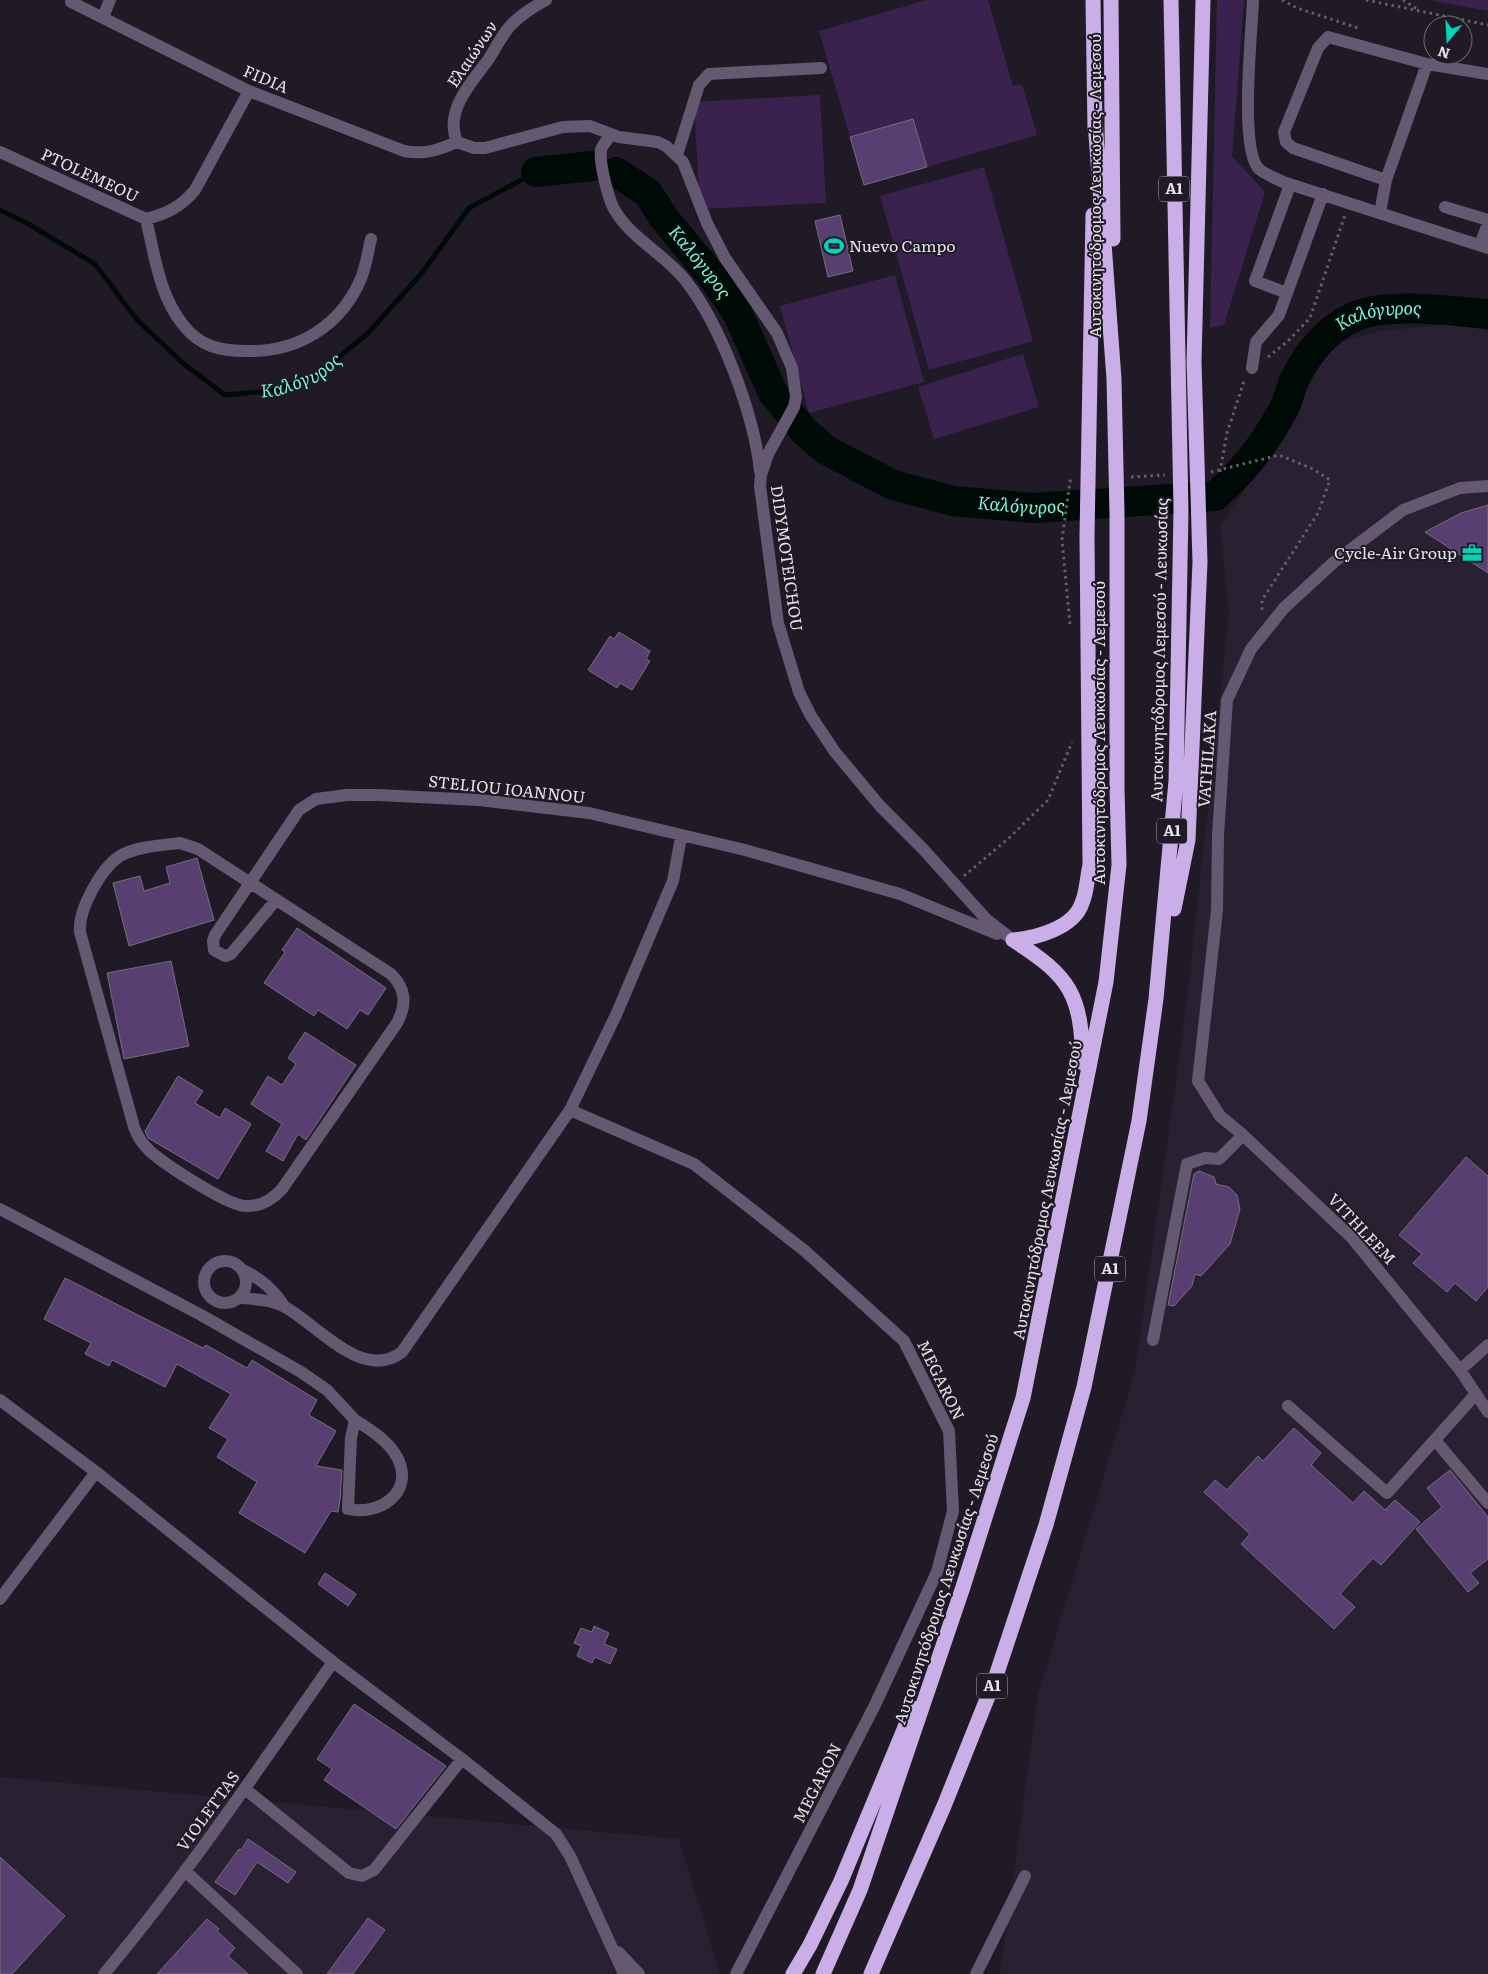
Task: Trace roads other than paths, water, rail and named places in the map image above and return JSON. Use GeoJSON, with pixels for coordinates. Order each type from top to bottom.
{"type":"FeatureCollection","features":[{"type":"Feature","properties":{"kind":"highway"},"geometry":{"type":"LineString","coordinates":[[1013,940],[1037,937],[1065,924],[1082,905],[1090,865],[1087,536],[1095,121],[1093,0]]}},
{"type":"Feature","properties":{"kind":"highway","name":"Αυτοκινητόδρομος Λευκωσίας - Λεμεσού"},"geometry":{"type":"LineString","coordinates":[[823,1974],[860,1890],[939,1658],[1023,1398],[1106,982],[1119,864],[1111,0]]}},
{"type":"Feature","properties":{"kind":"highway","name":"Αυτοκινητόδρομος Λεμεσού - Λευκωσίας"},"geometry":{"type":"LineString","coordinates":[[871,1974],[940,1815],[995,1679],[1046,1525],[1084,1387],[1134,1150],[1156,999],[1176,781],[1181,510],[1171,0]]}},
{"type":"Feature","properties":{"kind":"highway"},"geometry":{"type":"LineString","coordinates":[[1156,999],[1188,840],[1200,562],[1194,378],[1203,0]]}},
{"type":"Feature","properties":{"kind":"highway"},"geometry":{"type":"LineString","coordinates":[[1095,121],[1114,376]]}},
{"type":"Feature","properties":{"kind":"highway"},"geometry":{"type":"LineString","coordinates":[[1013,940],[1057,972],[1069,988],[1082,1032],[1084,1090]]}},
{"type":"Feature","properties":{"kind":"highway"},"geometry":{"type":"LineString","coordinates":[[793,1974],[810,1945],[841,1881],[908,1716],[939,1658]]}},
{"type":"Feature","properties":{"kind":"street"},"geometry":{"type":"LineString","coordinates":[[103,17],[110,0]]}},
{"type":"Feature","properties":{"kind":"street","name":"Ελαιώνων"},"geometry":{"type":"LineString","coordinates":[[457,142],[452,131],[454,116],[465,91],[510,26],[528,9],[546,0]]}},
{"type":"Feature","properties":{"kind":"street"},"geometry":{"type":"LineString","coordinates":[[1253,0],[1247,121],[1251,150],[1258,168],[1286,183],[1484,247],[1488,224]]}},
{"type":"Feature","properties":{"kind":"street","name":"FIDIA"},"geometry":{"type":"LineString","coordinates":[[71,2],[250,92],[404,151],[419,154],[457,142]]}},
{"type":"Feature","properties":{"kind":"street"},"geometry":{"type":"LineString","coordinates":[[1386,180],[1293,148],[1286,142],[1284,132],[1318,48],[1328,37],[1423,63]]}},
{"type":"Feature","properties":{"kind":"street"},"geometry":{"type":"LineString","coordinates":[[1380,213],[1386,180],[1427,65]]}},
{"type":"Feature","properties":{"kind":"street"},"geometry":{"type":"LineString","coordinates":[[1433,65],[1488,74]]}},
{"type":"Feature","properties":{"kind":"street"},"geometry":{"type":"LineString","coordinates":[[677,155],[699,85],[709,74],[821,68]]}},
{"type":"Feature","properties":{"kind":"street","name":"PTOLEMEOU"},"geometry":{"type":"LineString","coordinates":[[0,152],[146,219],[166,214],[187,200],[195,190],[250,92]]}},
{"type":"Feature","properties":{"kind":"street","name":"DIDYMOTEICHOU"},"geometry":{"type":"LineString","coordinates":[[457,142],[474,148],[486,148],[563,127],[590,126],[611,134],[658,142],[677,155],[688,172],[708,223],[725,258],[786,350],[795,383],[791,411],[768,454],[761,474],[778,623],[799,692],[822,734],[844,764],[986,919],[1013,940]]}},
{"type":"Feature","properties":{"kind":"street"},"geometry":{"type":"LineString","coordinates":[[611,134],[601,149],[601,162],[614,208],[629,229],[666,260],[686,281],[706,313],[730,363],[750,417],[757,445],[761,474]]}},
{"type":"Feature","properties":{"kind":"street"},"geometry":{"type":"LineString","coordinates":[[1286,183],[1255,281],[1287,293]]}},
{"type":"Feature","properties":{"kind":"street"},"geometry":{"type":"LineString","coordinates":[[1252,368],[1256,342],[1279,315],[1323,194]]}},
{"type":"Feature","properties":{"kind":"street"},"geometry":{"type":"LineString","coordinates":[[1445,207],[1488,220]]}},
{"type":"Feature","properties":{"kind":"street"},"geometry":{"type":"LineString","coordinates":[[146,219],[158,275],[175,314],[196,338],[210,347],[224,351],[270,351],[299,342],[317,333],[339,314],[356,288],[362,275],[371,239]]}},
{"type":"Feature","properties":{"kind":"street","name":"VATHILAKA"},"geometry":{"type":"LineString","coordinates":[[1198,1081],[1217,910],[1218,836],[1227,700],[1251,649],[1284,608],[1334,562],[1403,510],[1460,488],[1488,486]]}},
{"type":"Feature","properties":{"kind":"street","name":"STELIOU IOANNOU"},"geometry":{"type":"LineString","coordinates":[[276,900],[233,952],[225,956],[217,953],[213,946],[215,935],[299,810],[316,799],[378,795],[535,805],[589,813],[745,850],[900,894],[1013,940]]}},
{"type":"Feature","properties":{"kind":"street"},"geometry":{"type":"LineString","coordinates":[[284,1306],[276,1293],[266,1283],[243,1270],[234,1262],[227,1260],[213,1264],[205,1274],[205,1288],[213,1300],[226,1303],[240,1298],[255,1299],[284,1306],[362,1359],[381,1362],[395,1358],[408,1344],[570,1110],[616,1015],[673,881],[682,836]]}},
{"type":"Feature","properties":{"kind":"street"},"geometry":{"type":"LineString","coordinates":[[170,844],[188,845],[276,900],[390,974],[401,985],[405,998],[398,1023],[282,1189],[269,1201],[243,1206],[228,1202],[153,1154],[140,1141],[129,1109],[80,924],[84,905],[107,869],[120,857],[131,852],[170,844]]}},
{"type":"Feature","properties":{"kind":"street","name":"VITHLEEM"},"geometry":{"type":"LineString","coordinates":[[1198,1081],[1220,1116],[1243,1135],[1352,1238],[1460,1370],[1475,1396],[1488,1412]]}},
{"type":"Feature","properties":{"kind":"street","name":"MEGARON"},"geometry":{"type":"LineString","coordinates":[[570,1110],[694,1164],[805,1251],[904,1341],[949,1431],[953,1511],[937,1572],[874,1707],[736,1974]]}},
{"type":"Feature","properties":{"kind":"street"},"geometry":{"type":"LineString","coordinates":[[1153,1340],[1187,1164],[1204,1158],[1219,1159],[1243,1135]]}},
{"type":"Feature","properties":{"kind":"street"},"geometry":{"type":"LineString","coordinates":[[0,1209],[201,1315],[314,1380],[326,1390],[355,1420],[374,1433],[393,1450],[399,1461],[402,1473],[394,1496],[384,1505],[373,1510],[360,1512],[348,1509],[351,1438],[355,1420]]}},
{"type":"Feature","properties":{"kind":"street"},"geometry":{"type":"LineString","coordinates":[[240,1298],[246,1286],[247,1278],[243,1270]]}},
{"type":"Feature","properties":{"kind":"street"},"geometry":{"type":"LineString","coordinates":[[201,1315],[213,1300]]}},
{"type":"Feature","properties":{"kind":"street"},"geometry":{"type":"LineString","coordinates":[[1460,1370],[1488,1345]]}},
{"type":"Feature","properties":{"kind":"street"},"geometry":{"type":"LineString","coordinates":[[1288,1406],[1387,1493],[1475,1396]]}},
{"type":"Feature","properties":{"kind":"street"},"geometry":{"type":"LineString","coordinates":[[0,1400],[96,1472],[333,1662],[462,1759],[556,1834],[570,1856],[624,1974]]}},
{"type":"Feature","properties":{"kind":"street"},"geometry":{"type":"LineString","coordinates":[[1435,1440],[1488,1503]]}},
{"type":"Feature","properties":{"kind":"street"},"geometry":{"type":"LineString","coordinates":[[0,1599],[96,1472]]}},
{"type":"Feature","properties":{"kind":"street","name":"VIOLETTAS"},"geometry":{"type":"LineString","coordinates":[[104,1974],[245,1789],[333,1662]]}},
{"type":"Feature","properties":{"kind":"street"},"geometry":{"type":"LineString","coordinates":[[245,1789],[349,1873],[362,1876],[374,1870],[462,1759]]}},
{"type":"Feature","properties":{"kind":"street"},"geometry":{"type":"LineString","coordinates":[[185,1870],[297,1974]]}},
{"type":"Feature","properties":{"kind":"street"},"geometry":{"type":"LineString","coordinates":[[976,1974],[1025,1876]]}},
{"type":"Feature","properties":{"kind":"street"},"geometry":{"type":"LineString","coordinates":[[612,1945],[639,1974]]}},
{"type":"Feature","properties":{"kind":"waterway","name":"Καλόγυρος"},"geometry":{"type":"LineString","coordinates":[[536,172],[592,166]]}},
{"type":"Feature","properties":{"kind":"waterway","name":"Καλόγυρος"},"geometry":{"type":"LineString","coordinates":[[0,210],[25,222],[95,264],[137,320],[184,364],[225,395],[277,390],[316,376],[368,333],[422,273],[469,208],[536,172]]}},
{"type":"Feature","properties":{"kind":"waterway","name":"Καλόγυρος"},"geometry":{"type":"LineString","coordinates":[[616,172],[648,193],[663,217],[715,280],[738,314],[773,393],[805,432],[826,450],[893,485],[953,501],[1034,508],[1215,496],[1244,467],[1269,434],[1283,410],[1300,369],[1316,346],[1336,327],[1361,314],[1388,309],[1431,309],[1488,314]]}},
{"type":"Feature","properties":{"kind":"place","name":"Nuevo Campo"},"geometry":{"type":"Point","coordinates":[834,246]}},
{"type":"Feature","properties":{"kind":"place","name":"Cycle-Air Group"},"geometry":{"type":"Point","coordinates":[1472,553]}}]}
